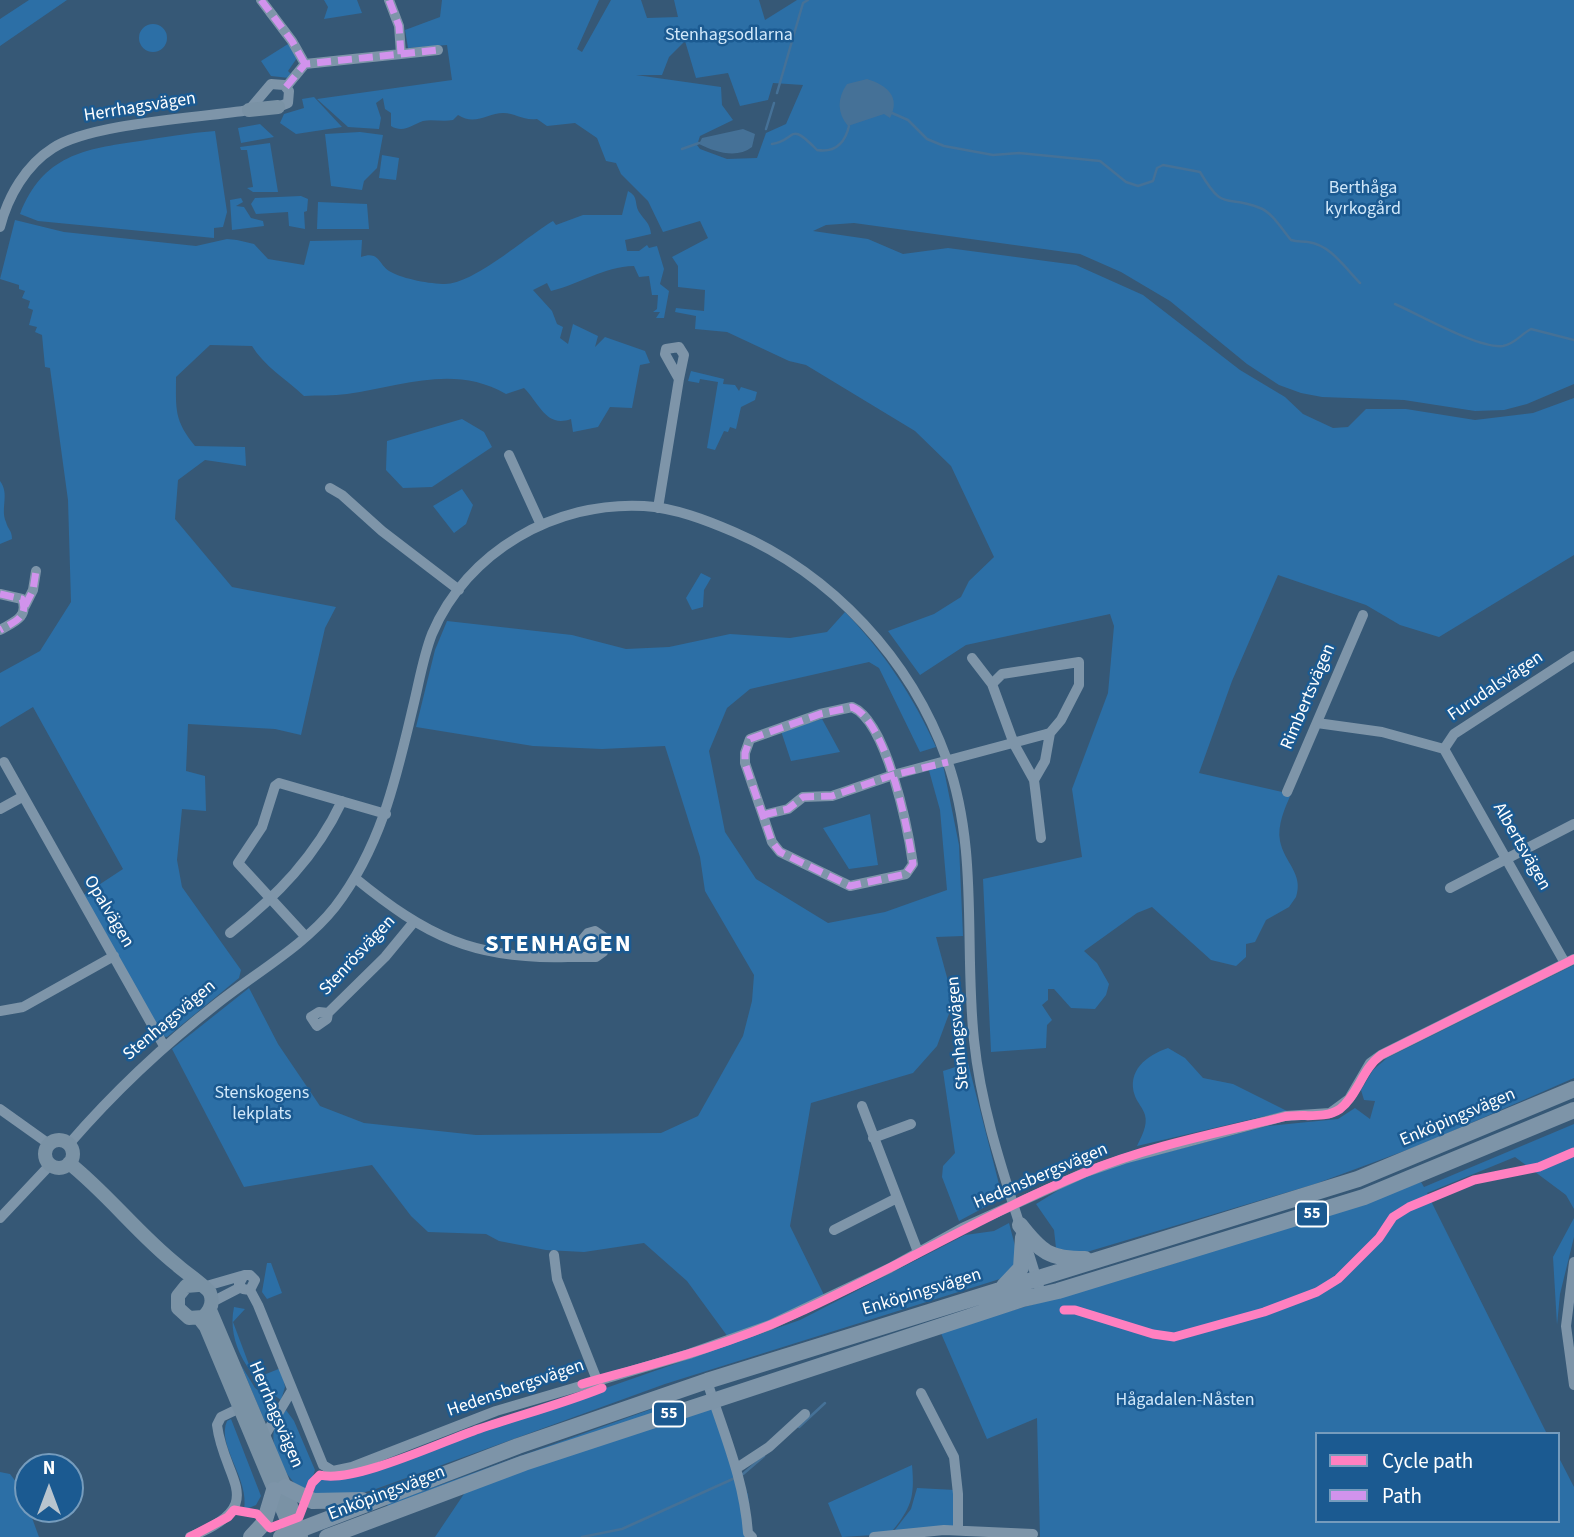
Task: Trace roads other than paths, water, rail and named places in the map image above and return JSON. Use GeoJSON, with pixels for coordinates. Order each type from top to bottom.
{"type":"FeatureCollection","features":[{"type":"Feature","properties":{"kind":"main road","name":"Enköpingsvägen"},"geometry":{"type":"LineString","coordinates":[[332,1536],[524,1463],[1039,1286],[1101,1258],[1358,1180],[1574,1089]]}},
{"type":"Feature","properties":{"kind":"main road","name":"Enköpingsvägen"},"geometry":{"type":"LineString","coordinates":[[293,1535],[375,1499],[707,1381],[1001,1289],[1039,1286],[1058,1291],[1364,1197],[1574,1110]]}},
{"type":"Feature","properties":{"kind":"main road"},"geometry":{"type":"LineString","coordinates":[[1022,1231],[1038,1248],[1048,1254],[1068,1259],[1101,1258]]}},
{"type":"Feature","properties":{"kind":"main road"},"geometry":{"type":"LineString","coordinates":[[1001,1289],[1021,1268],[1022,1231]]}},
{"type":"Feature","properties":{"kind":"main road"},"geometry":{"type":"LineString","coordinates":[[251,1537],[264,1522],[279,1488],[313,1501],[375,1499]]}},
{"type":"Feature","properties":{"kind":"street"},"geometry":{"type":"LineString","coordinates":[[261,0],[292,41],[305,64],[438,50]]}},
{"type":"Feature","properties":{"kind":"street"},"geometry":{"type":"LineString","coordinates":[[390,0],[399,26],[401,54]]}},
{"type":"Feature","properties":{"kind":"street","name":"Herrhagsvägen"},"geometry":{"type":"LineString","coordinates":[[286,87],[305,64]]}},
{"type":"Feature","properties":{"kind":"street","name":"Herrhagsvägen"},"geometry":{"type":"LineString","coordinates":[[249,110],[271,85],[286,87]]}},
{"type":"Feature","properties":{"kind":"street","name":"Herrhagsvägen"},"geometry":{"type":"LineString","coordinates":[[0,227],[19,183],[44,155],[61,144],[97,132],[278,107],[288,103],[290,95],[286,87]]}},
{"type":"Feature","properties":{"kind":"street"},"geometry":{"type":"LineString","coordinates":[[658,508],[679,379]]}},
{"type":"Feature","properties":{"kind":"street"},"geometry":{"type":"LineString","coordinates":[[509,455],[541,525]]}},
{"type":"Feature","properties":{"kind":"street"},"geometry":{"type":"LineString","coordinates":[[330,488],[459,590]]}},
{"type":"Feature","properties":{"kind":"street","name":"Stenhagsvägen"},"geometry":{"type":"LineString","coordinates":[[69,1144],[115,1092],[164,1046],[305,936],[331,912],[355,878],[386,814],[433,631],[459,590],[494,553],[541,525],[595,508],[658,508],[697,518],[754,541],[818,581],[866,625],[884,647],[932,724],[948,762],[966,846],[971,1009],[985,1117],[1039,1286]]}},
{"type":"Feature","properties":{"kind":"street"},"geometry":{"type":"LineString","coordinates":[[24,606],[33,590],[36,571]]}},
{"type":"Feature","properties":{"kind":"street"},"geometry":{"type":"LineString","coordinates":[[0,594],[17,596],[23,599],[24,606],[22,617],[0,630]]}},
{"type":"Feature","properties":{"kind":"street","name":"Rimbertsvägen"},"geometry":{"type":"LineString","coordinates":[[1287,792],[1363,615]]}},
{"type":"Feature","properties":{"kind":"street","name":"Furudalsvägen"},"geometry":{"type":"LineString","coordinates":[[1317,723],[1382,732],[1444,749],[1454,734],[1574,656]]}},
{"type":"Feature","properties":{"kind":"street"},"geometry":{"type":"LineString","coordinates":[[972,658],[992,684],[1014,744],[1034,779],[1041,838]]}},
{"type":"Feature","properties":{"kind":"street"},"geometry":{"type":"LineString","coordinates":[[992,684],[1002,674],[1079,662],[1079,685],[1050,733],[1045,761],[1034,779]]}},
{"type":"Feature","properties":{"kind":"street"},"geometry":{"type":"LineString","coordinates":[[846,707],[856,708],[883,748],[892,775],[904,806],[913,864],[906,874],[850,886],[780,852],[772,842],[745,763],[746,746],[750,739],[766,732],[846,707]]}},
{"type":"Feature","properties":{"kind":"street"},"geometry":{"type":"LineString","coordinates":[[763,815],[788,809],[803,797],[832,796],[892,775],[1050,733]]}},
{"type":"Feature","properties":{"kind":"street","name":"Albertsvägen"},"geometry":{"type":"LineString","coordinates":[[1444,749],[1570,961]]}},
{"type":"Feature","properties":{"kind":"street","name":"Opalvägen"},"geometry":{"type":"LineString","coordinates":[[4,762],[164,1046]]}},
{"type":"Feature","properties":{"kind":"street"},"geometry":{"type":"LineString","coordinates":[[305,936],[270,901],[238,863],[262,827],[275,786],[279,783],[386,814]]}},
{"type":"Feature","properties":{"kind":"street"},"geometry":{"type":"LineString","coordinates":[[0,809],[22,797]]}},
{"type":"Feature","properties":{"kind":"street"},"geometry":{"type":"LineString","coordinates":[[230,933],[270,901],[311,855],[342,801]]}},
{"type":"Feature","properties":{"kind":"street"},"geometry":{"type":"LineString","coordinates":[[1450,888],[1574,824]]}},
{"type":"Feature","properties":{"kind":"street","name":"Stenrösvägen"},"geometry":{"type":"LineString","coordinates":[[355,878],[413,923],[457,943],[516,957],[568,957]]}},
{"type":"Feature","properties":{"kind":"street","name":"Stenrösvägen"},"geometry":{"type":"LineString","coordinates":[[328,1013],[385,957],[413,923]]}},
{"type":"Feature","properties":{"kind":"street"},"geometry":{"type":"LineString","coordinates":[[0,1011],[23,1007],[114,956]]}},
{"type":"Feature","properties":{"kind":"street","name":"Hedensbergsvägen"},"geometry":{"type":"LineString","coordinates":[[244,1284],[323,1465],[333,1472],[496,1411],[689,1354],[770,1325],[890,1268],[1013,1204],[1124,1159],[1285,1116],[1330,1113],[1349,1099],[1370,1063],[1381,1055],[1570,961]]}},
{"type":"Feature","properties":{"kind":"street"},"geometry":{"type":"LineString","coordinates":[[862,1106],[918,1252]]}},
{"type":"Feature","properties":{"kind":"street"},"geometry":{"type":"LineString","coordinates":[[0,1109],[49,1144]]}},
{"type":"Feature","properties":{"kind":"street"},"geometry":{"type":"LineString","coordinates":[[873,1138],[911,1124]]}},
{"type":"Feature","properties":{"kind":"street"},"geometry":{"type":"LineString","coordinates":[[61,1140],[69,1144],[73,1156],[69,1163],[60,1168],[50,1165],[45,1157],[49,1144],[61,1140]]}},
{"type":"Feature","properties":{"kind":"street"},"geometry":{"type":"LineString","coordinates":[[69,1163],[95,1184],[161,1253],[200,1286],[207,1310]]}},
{"type":"Feature","properties":{"kind":"street"},"geometry":{"type":"LineString","coordinates":[[0,1218],[50,1165]]}},
{"type":"Feature","properties":{"kind":"street"},"geometry":{"type":"LineString","coordinates":[[834,1230],[897,1198]]}},
{"type":"Feature","properties":{"kind":"street"},"geometry":{"type":"LineString","coordinates":[[161,1253],[180,1292]]}},
{"type":"Feature","properties":{"kind":"street"},"geometry":{"type":"LineString","coordinates":[[554,1255],[557,1279],[597,1380]]}},
{"type":"Feature","properties":{"kind":"street"},"geometry":{"type":"LineString","coordinates":[[1574,1262],[1566,1326],[1574,1382]]}},
{"type":"Feature","properties":{"kind":"street"},"geometry":{"type":"LineString","coordinates":[[244,1284],[207,1310],[188,1318],[182,1314],[177,1302],[180,1292],[186,1286],[244,1284]]}},
{"type":"Feature","properties":{"kind":"street","name":"Herrhagsvägen"},"geometry":{"type":"LineString","coordinates":[[207,1310],[206,1327],[245,1406],[279,1488]]}},
{"type":"Feature","properties":{"kind":"street"},"geometry":{"type":"LineString","coordinates":[[707,1381],[737,1468],[745,1499],[748,1533],[752,1537]]}},
{"type":"Feature","properties":{"kind":"street"},"geometry":{"type":"LineString","coordinates":[[264,1437],[292,1391]]}},
{"type":"Feature","properties":{"kind":"street"},"geometry":{"type":"LineString","coordinates":[[921,1393],[954,1457],[958,1530]]}},
{"type":"Feature","properties":{"kind":"street"},"geometry":{"type":"LineString","coordinates":[[190,1537],[228,1517],[234,1510],[238,1492],[236,1479],[217,1425],[221,1417],[245,1406]]}},
{"type":"Feature","properties":{"kind":"street","name":"Herrhagsvägen"},"geometry":{"type":"LineString","coordinates":[[245,1406],[264,1437],[293,1535]]}},
{"type":"Feature","properties":{"kind":"street"},"geometry":{"type":"LineString","coordinates":[[737,1468],[775,1442],[805,1414]]}},
{"type":"Feature","properties":{"kind":"street"},"geometry":{"type":"LineString","coordinates":[[874,1537],[924,1530],[1033,1534]]}},
{"type":"Feature","properties":{"kind":"waterway"},"geometry":{"type":"LineString","coordinates":[[777,93],[803,3],[808,0]]}},
{"type":"Feature","properties":{"kind":"waterway"},"geometry":{"type":"LineString","coordinates":[[766,129],[774,103]]}},
{"type":"Feature","properties":{"kind":"waterway"},"geometry":{"type":"LineString","coordinates":[[892,113],[908,120],[927,139],[944,146],[993,155],[1019,153],[1100,161],[1126,182],[1138,186],[1153,181],[1157,168],[1163,165],[1200,172],[1220,198],[1264,210],[1291,240],[1324,248],[1360,283]]}},
{"type":"Feature","properties":{"kind":"waterway"},"geometry":{"type":"LineString","coordinates":[[772,144],[797,134],[817,150],[829,150],[839,146],[849,126]]}},
{"type":"Feature","properties":{"kind":"waterway"},"geometry":{"type":"LineString","coordinates":[[682,149],[699,143]]}},
{"type":"Feature","properties":{"kind":"waterway"},"geometry":{"type":"LineString","coordinates":[[1395,304],[1465,337],[1492,346],[1507,345],[1531,329],[1574,340]]}},
{"type":"Feature","properties":{"kind":"waterway"},"geometry":{"type":"LineString","coordinates":[[799,1427],[825,1403]]}},
{"type":"Feature","properties":{"kind":"waterway"},"geometry":{"type":"LineString","coordinates":[[743,1474],[764,1456]]}},
{"type":"Feature","properties":{"kind":"waterway"},"geometry":{"type":"LineString","coordinates":[[582,1537],[622,1529],[735,1478]]}},
{"type":"Feature","properties":{"kind":"district","name":"STENHAGEN"},"geometry":{"type":"Point","coordinates":[559,946]}},
{"type":"Feature","properties":{"kind":"park label","name":"Stenhagsodlarna"},"geometry":{"type":"Point","coordinates":[729,36]}},
{"type":"Feature","properties":{"kind":"park label","name":"Berthåga kyrkogård"},"geometry":{"type":"Point","coordinates":[1363,199]}},
{"type":"Feature","properties":{"kind":"park label","name":"Stenskogens lekplats"},"geometry":{"type":"Point","coordinates":[262,1104]}},
{"type":"Feature","properties":{"kind":"park label","name":"Hågadalen-Nåsten"},"geometry":{"type":"Point","coordinates":[1185,1401]}}]}
